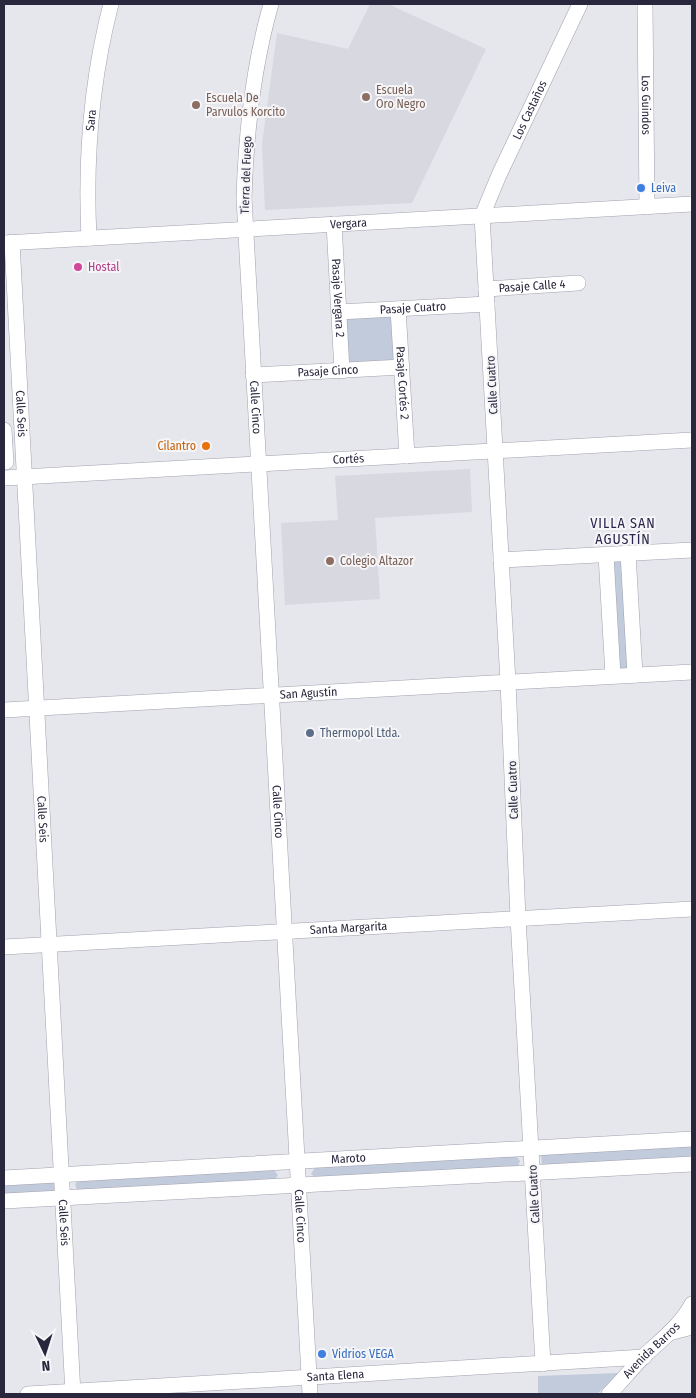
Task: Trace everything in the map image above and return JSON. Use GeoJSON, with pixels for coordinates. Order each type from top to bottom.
{"type":"FeatureCollection","features":[{"type":"Feature","properties":{"kind":"street","name":"Sara"},"geometry":{"type":"LineString","coordinates":[[89,238],[87,201],[89,130],[98,60],[111,4]]}},
{"type":"Feature","properties":{"kind":"street","name":"Tierra del Fuego"},"geometry":{"type":"LineString","coordinates":[[245,229],[245,166],[250,104],[259,50],[271,4]]}},
{"type":"Feature","properties":{"kind":"street","name":"Los Castaños"},"geometry":{"type":"LineString","coordinates":[[482,216],[499,175],[580,4]]}},
{"type":"Feature","properties":{"kind":"street","name":"Los Guindos"},"geometry":{"type":"LineString","coordinates":[[645,4],[647,207]]}},
{"type":"Feature","properties":{"kind":"street","name":"Vergara"},"geometry":{"type":"LineString","coordinates":[[8,243],[692,204]]}},
{"type":"Feature","properties":{"kind":"street","name":"Calle Cuatro"},"geometry":{"type":"LineString","coordinates":[[482,216],[543,1364]]}},
{"type":"Feature","properties":{"kind":"street","name":"Pasaje Vergara 2"},"geometry":{"type":"LineString","coordinates":[[334,224],[342,370]]}},
{"type":"Feature","properties":{"kind":"street","name":"Calle Cinco"},"geometry":{"type":"LineString","coordinates":[[245,229],[310,1394]]}},
{"type":"Feature","properties":{"kind":"street","name":"Calle Seis"},"geometry":{"type":"LineString","coordinates":[[8,243],[10,328],[25,477],[73,1393]]}},
{"type":"Feature","properties":{"kind":"street","name":"Pasaje Calle 4"},"geometry":{"type":"LineString","coordinates":[[487,296],[578,283]]}},
{"type":"Feature","properties":{"kind":"street","name":"Pasaje Cuatro"},"geometry":{"type":"LineString","coordinates":[[339,312],[398,308],[487,296]]}},
{"type":"Feature","properties":{"kind":"street","name":"Pasaje Cortés 2"},"geometry":{"type":"LineString","coordinates":[[398,308],[407,456]]}},
{"type":"Feature","properties":{"kind":"street","name":"Pasaje Cinco"},"geometry":{"type":"LineString","coordinates":[[253,376],[402,367]]}},
{"type":"Feature","properties":{"kind":"street","name":"Calle Seis"},"geometry":{"type":"LineString","coordinates":[[4,430],[6,462]]}},
{"type":"Feature","properties":{"kind":"street","name":"Cortés"},"geometry":{"type":"LineString","coordinates":[[4,478],[692,440]]}},
{"type":"Feature","properties":{"kind":"street"},"geometry":{"type":"LineString","coordinates":[[501,560],[692,550]]}},
{"type":"Feature","properties":{"kind":"street"},"geometry":{"type":"LineString","coordinates":[[628,553],[635,675]]}},
{"type":"Feature","properties":{"kind":"street"},"geometry":{"type":"LineString","coordinates":[[606,555],[613,676]]}},
{"type":"Feature","properties":{"kind":"street","name":"San Agustín"},"geometry":{"type":"LineString","coordinates":[[4,710],[692,672]]}},
{"type":"Feature","properties":{"kind":"street","name":"Santa Margarita"},"geometry":{"type":"LineString","coordinates":[[4,947],[692,908]]}},
{"type":"Feature","properties":{"kind":"street","name":"Maroto"},"geometry":{"type":"LineString","coordinates":[[4,1178],[692,1139]]}},
{"type":"Feature","properties":{"kind":"street","name":"Maroto"},"geometry":{"type":"LineString","coordinates":[[4,1201],[692,1164]]}},
{"type":"Feature","properties":{"kind":"street","name":"Avenida Barros"},"geometry":{"type":"LineString","coordinates":[[609,1394],[669,1333],[688,1312],[692,1304]]}},
{"type":"Feature","properties":{"kind":"street"},"geometry":{"type":"LineString","coordinates":[[669,1333],[692,1328]]}},
{"type":"Feature","properties":{"kind":"street","name":"Santa Elena"},"geometry":{"type":"LineString","coordinates":[[28,1394],[73,1393],[309,1376],[644,1357]]}},
{"type":"Feature","properties":{"kind":"shaded area","name":"Escuela Oro Negro"},"geometry":{"type":"Polygon","coordinates":[[[370,4],[388,4],[486,49],[412,203],[265,210],[262,144],[277,33],[348,49],[370,4]]]}},
{"type":"Feature","properties":{"kind":"shaded area"},"geometry":{"type":"Polygon","coordinates":[[[394,314],[395,362],[348,364],[345,317],[394,314]]]}},
{"type":"Feature","properties":{"kind":"shaded area","name":"Colegio Altazor"},"geometry":{"type":"Polygon","coordinates":[[[470,469],[472,512],[375,518],[380,599],[285,605],[281,523],[338,520],[335,476],[470,469]]]}},
{"type":"Feature","properties":{"kind":"shaded area"},"geometry":{"type":"Polygon","coordinates":[[[624,558],[630,669],[615,669],[609,559],[624,558]]]}},
{"type":"Feature","properties":{"kind":"shaded area"},"geometry":{"type":"Polygon","coordinates":[[[692,1143],[692,1159],[542,1167],[541,1152],[692,1143]]]}},
{"type":"Feature","properties":{"kind":"shaded area"},"geometry":{"type":"Polygon","coordinates":[[[515,1154],[520,1161],[517,1168],[317,1179],[311,1174],[316,1166],[515,1154]]]}},
{"type":"Feature","properties":{"kind":"shaded area"},"geometry":{"type":"Polygon","coordinates":[[[272,1168],[278,1175],[274,1181],[77,1190],[75,1184],[79,1180],[272,1168]]]}},
{"type":"Feature","properties":{"kind":"shaded area"},"geometry":{"type":"Polygon","coordinates":[[[57,1179],[61,1191],[4,1194],[4,1182],[57,1179]]]}},
{"type":"Feature","properties":{"kind":"shaded area"},"geometry":{"type":"Polygon","coordinates":[[[619,1373],[597,1394],[538,1394],[538,1376],[619,1373]]]}},
{"type":"Feature","properties":{"kind":"place","name":"Escuela Oro Negro"},"geometry":{"type":"Point","coordinates":[366,97]}},
{"type":"Feature","properties":{"kind":"place","name":"Escuela De Parvulos Korcito"},"geometry":{"type":"Point","coordinates":[196,105]}},
{"type":"Feature","properties":{"kind":"place","name":"Leiva"},"geometry":{"type":"Point","coordinates":[641,188]}},
{"type":"Feature","properties":{"kind":"place","name":"Hostal"},"geometry":{"type":"Point","coordinates":[78,267]}},
{"type":"Feature","properties":{"kind":"place","name":"Cilantro"},"geometry":{"type":"Point","coordinates":[206,446]}},
{"type":"Feature","properties":{"kind":"place","name":"Colegio Altazor"},"geometry":{"type":"Point","coordinates":[330,561]}},
{"type":"Feature","properties":{"kind":"place","name":"Thermopol Ltda."},"geometry":{"type":"Point","coordinates":[310,733]}},
{"type":"Feature","properties":{"kind":"place","name":"Vidrios VEGA"},"geometry":{"type":"Point","coordinates":[322,1354]}},
{"type":"Feature","properties":{"kind":"district","name":"VILLA SAN AGUSTÍN"},"geometry":{"type":"Point","coordinates":[623,532]}}]}
